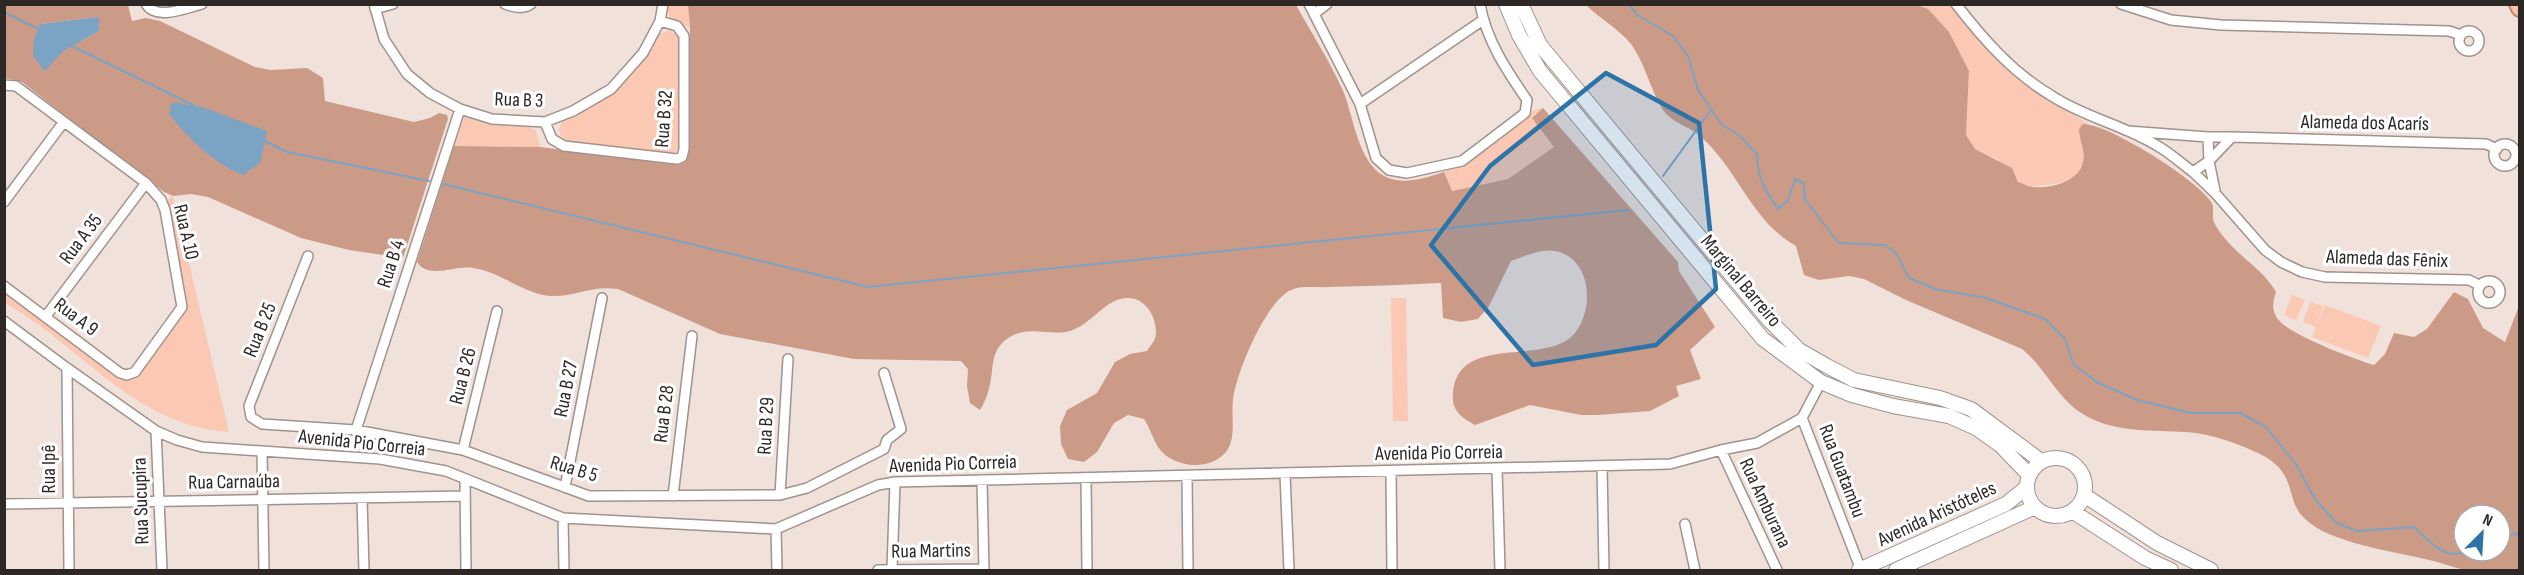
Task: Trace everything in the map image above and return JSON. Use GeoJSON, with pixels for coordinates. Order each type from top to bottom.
{"type":"FeatureCollection","features":[{"type":"Feature","properties":{"kind":"street"},"geometry":{"type":"LineString","coordinates":[[147,4],[150,11],[158,14],[202,4]]}},
{"type":"Feature","properties":{"kind":"street"},"geometry":{"type":"LineString","coordinates":[[374,7],[393,4]]}},
{"type":"Feature","properties":{"kind":"street"},"geometry":{"type":"LineString","coordinates":[[505,4],[514,8],[527,7],[531,4]]}},
{"type":"Feature","properties":{"kind":"street","name":"Rua B 3"},"geometry":{"type":"LineString","coordinates":[[374,7],[384,39],[407,74],[430,93],[460,109],[492,119],[545,122],[573,111],[611,89],[643,52],[660,21],[663,4]]}},
{"type":"Feature","properties":{"kind":"street"},"geometry":{"type":"LineString","coordinates":[[1309,4],[1360,105],[1376,158],[1389,170],[1407,173],[1462,161],[1525,113],[1527,100],[1495,49],[1483,20],[1480,4]]}},
{"type":"Feature","properties":{"kind":"street"},"geometry":{"type":"LineString","coordinates":[[1314,14],[1327,4]]}},
{"type":"Feature","properties":{"kind":"street","name":"Marginal Barreiro"},"geometry":{"type":"LineString","coordinates":[[1506,4],[1519,35],[1539,71],[1763,339],[1821,382],[1852,395],[1893,406],[1949,416],[1967,424],[2000,445],[2028,481]]}},
{"type":"Feature","properties":{"kind":"street","name":"Marginal Barreiro"},"geometry":{"type":"LineString","coordinates":[[1521,4],[1540,45],[1768,319],[1799,350],[1854,380],[1940,398],[1971,409],[2041,461]]}},
{"type":"Feature","properties":{"kind":"street","name":"Alameda das Fênix"},"geometry":{"type":"LineString","coordinates":[[1956,4],[1986,42],[2025,78],[2053,97],[2093,118],[2128,131],[2156,145],[2193,172],[2216,193],[2265,250],[2281,262],[2302,272],[2325,276],[2469,280],[2480,285]]}},
{"type":"Feature","properties":{"kind":"street"},"geometry":{"type":"LineString","coordinates":[[2121,4],[2171,20],[2221,25],[2449,30],[2461,35]]}},
{"type":"Feature","properties":{"kind":"street"},"geometry":{"type":"LineString","coordinates":[[1360,105],[1483,20]]}},
{"type":"Feature","properties":{"kind":"street","name":"Rua B 32"},"geometry":{"type":"LineString","coordinates":[[545,122],[552,139],[564,146],[677,159],[682,157],[684,36],[677,26],[660,21]]}},
{"type":"Feature","properties":{"kind":"street","name":"Rua A 10"},"geometry":{"type":"LineString","coordinates":[[4,85],[16,86],[146,183],[161,200],[165,210],[182,307],[135,372],[127,375]]}},
{"type":"Feature","properties":{"kind":"street","name":"Rua B 4"},"geometry":{"type":"LineString","coordinates":[[356,430],[460,109]]}},
{"type":"Feature","properties":{"kind":"street"},"geometry":{"type":"LineString","coordinates":[[4,202],[63,123]]}},
{"type":"Feature","properties":{"kind":"street","name":"Alameda das Fênix"},"geometry":{"type":"LineString","coordinates":[[2128,131],[2232,137]]}},
{"type":"Feature","properties":{"kind":"street"},"geometry":{"type":"LineString","coordinates":[[2156,145],[2154,139],[2158,134]]}},
{"type":"Feature","properties":{"kind":"street","name":"Alameda das Fênix"},"geometry":{"type":"LineString","coordinates":[[2208,137],[2209,161],[2216,193]]}},
{"type":"Feature","properties":{"kind":"street"},"geometry":{"type":"LineString","coordinates":[[2193,172],[2209,161],[2232,137]]}},
{"type":"Feature","properties":{"kind":"street","name":"Alameda dos Acarís"},"geometry":{"type":"LineString","coordinates":[[2232,137],[2486,144],[2497,149]]}},
{"type":"Feature","properties":{"kind":"street","name":"Rua A 35"},"geometry":{"type":"LineString","coordinates":[[46,316],[146,183]]}},
{"type":"Feature","properties":{"kind":"street","name":"Rua B 25"},"geometry":{"type":"LineString","coordinates":[[251,417],[249,406],[308,256]]}},
{"type":"Feature","properties":{"kind":"street","name":"Rua A 9"},"geometry":{"type":"LineString","coordinates":[[4,286],[120,373],[127,375]]}},
{"type":"Feature","properties":{"kind":"street","name":"Rua B 27"},"geometry":{"type":"LineString","coordinates":[[565,487],[602,298]]}},
{"type":"Feature","properties":{"kind":"street","name":"Rua B 26"},"geometry":{"type":"LineString","coordinates":[[463,450],[497,311]]}},
{"type":"Feature","properties":{"kind":"street","name":"Avenida Pio Correia"},"geometry":{"type":"LineString","coordinates":[[4,321],[156,431],[177,440],[202,447],[380,459],[446,471],[563,518],[776,529],[878,484],[895,482],[1497,470],[1670,464],[1757,443],[1802,418]]}},
{"type":"Feature","properties":{"kind":"street","name":"Rua B 28"},"geometry":{"type":"LineString","coordinates":[[673,496],[692,336]]}},
{"type":"Feature","properties":{"kind":"street","name":"Rua B 29"},"geometry":{"type":"LineString","coordinates":[[780,495],[788,359]]}},
{"type":"Feature","properties":{"kind":"street","name":"Rua Ipê"},"geometry":{"type":"LineString","coordinates":[[67,368],[69,570]]}},
{"type":"Feature","properties":{"kind":"street","name":"Rua B 5"},"geometry":{"type":"LineString","coordinates":[[251,417],[262,424],[356,430],[463,450],[589,496],[780,495],[807,488],[884,449],[887,440],[900,429],[884,373]]}},
{"type":"Feature","properties":{"kind":"street"},"geometry":{"type":"LineString","coordinates":[[1802,418],[1821,382]]}},
{"type":"Feature","properties":{"kind":"street","name":"Rua Guatambu"},"geometry":{"type":"LineString","coordinates":[[1802,418],[1860,570]]}},
{"type":"Feature","properties":{"kind":"street","name":"Rua Sucupira"},"geometry":{"type":"LineString","coordinates":[[156,431],[162,570]]}},
{"type":"Feature","properties":{"kind":"street","name":"Rua Amburana"},"geometry":{"type":"LineString","coordinates":[[1721,450],[1778,570]]}},
{"type":"Feature","properties":{"kind":"street"},"geometry":{"type":"LineString","coordinates":[[262,451],[264,570]]}},
{"type":"Feature","properties":{"kind":"street"},"geometry":{"type":"LineString","coordinates":[[2050,458],[2070,461],[2083,476],[2084,495],[2072,511],[2053,516],[2035,507],[2028,495],[2028,481],[2041,461],[2050,458]]}},
{"type":"Feature","properties":{"kind":"street"},"geometry":{"type":"LineString","coordinates":[[1602,466],[1604,570]]}},
{"type":"Feature","properties":{"kind":"street"},"geometry":{"type":"LineString","coordinates":[[1497,470],[1500,570]]}},
{"type":"Feature","properties":{"kind":"street"},"geometry":{"type":"LineString","coordinates":[[1391,472],[1392,570]]}},
{"type":"Feature","properties":{"kind":"street"},"geometry":{"type":"LineString","coordinates":[[1286,474],[1289,570]]}},
{"type":"Feature","properties":{"kind":"street"},"geometry":{"type":"LineString","coordinates":[[1186,476],[1188,570]]}},
{"type":"Feature","properties":{"kind":"street"},"geometry":{"type":"LineString","coordinates":[[1086,478],[1087,570]]}},
{"type":"Feature","properties":{"kind":"street"},"geometry":{"type":"LineString","coordinates":[[465,479],[466,570]]}},
{"type":"Feature","properties":{"kind":"street"},"geometry":{"type":"LineString","coordinates":[[982,480],[984,570]]}},
{"type":"Feature","properties":{"kind":"street","name":"Avenida Aristóteles"},"geometry":{"type":"LineString","coordinates":[[1860,570],[2006,504],[2028,481]]}},
{"type":"Feature","properties":{"kind":"street"},"geometry":{"type":"LineString","coordinates":[[892,569],[895,482]]}},
{"type":"Feature","properties":{"kind":"street"},"geometry":{"type":"LineString","coordinates":[[2084,495],[2157,543],[2211,570]]}},
{"type":"Feature","properties":{"kind":"street","name":"Rua Carnaúba"},"geometry":{"type":"LineString","coordinates":[[4,504],[465,496]]}},
{"type":"Feature","properties":{"kind":"street"},"geometry":{"type":"LineString","coordinates":[[363,498],[364,570]]}},
{"type":"Feature","properties":{"kind":"street","name":"Avenida Aristóteles"},"geometry":{"type":"LineString","coordinates":[[1896,570],[2035,507]]}},
{"type":"Feature","properties":{"kind":"street"},"geometry":{"type":"LineString","coordinates":[[2072,511],[2145,558],[2171,570]]}},
{"type":"Feature","properties":{"kind":"street"},"geometry":{"type":"LineString","coordinates":[[563,518],[564,570]]}},
{"type":"Feature","properties":{"kind":"street"},"geometry":{"type":"LineString","coordinates":[[1685,524],[1695,570]]}},
{"type":"Feature","properties":{"kind":"street"},"geometry":{"type":"LineString","coordinates":[[776,529],[777,570]]}},
{"type":"Feature","properties":{"kind":"street","name":"Rua Martins"},"geometry":{"type":"LineString","coordinates":[[878,570],[984,570]]}},
{"type":"Feature","properties":{"kind":"highlighted area"},"geometry":{"type":"Polygon","coordinates":[[[1606,73],[1699,123],[1716,289],[1656,345],[1533,365],[1431,245],[1490,166],[1606,73]]]}},
{"type":"Feature","properties":{"kind":"shaded area"},"geometry":{"type":"Polygon","coordinates":[[[5,5],[128,5],[132,21],[146,18],[160,21],[255,67],[271,70],[307,68],[323,78],[325,101],[414,122],[439,113],[447,115],[448,119],[403,258],[349,250],[301,238],[208,197],[191,194],[173,196],[164,192],[22,82],[5,78],[5,5]],[[99,17],[40,24],[45,70],[62,51],[99,31],[99,17]]]}},
{"type":"Feature","properties":{"kind":"shaded area"},"geometry":{"type":"Polygon","coordinates":[[[668,5],[688,5],[690,28],[671,18],[668,5]]]}},
{"type":"Feature","properties":{"kind":"shaded area"},"geometry":{"type":"Polygon","coordinates":[[[688,5],[1296,5],[1339,82],[1364,153],[1382,175],[1396,180],[1413,180],[1444,172],[1452,191],[1508,179],[1554,147],[1532,118],[1543,108],[1678,262],[1679,271],[1715,327],[1690,350],[1701,379],[1676,386],[1679,396],[1650,411],[1581,415],[1530,405],[1475,425],[1462,416],[1454,405],[1453,394],[1458,375],[1470,363],[1485,356],[1543,349],[1561,344],[1574,334],[1581,324],[1587,299],[1583,274],[1577,264],[1567,256],[1549,250],[1532,253],[1511,261],[1489,306],[1478,319],[1461,322],[1443,318],[1441,283],[1295,288],[1281,297],[1272,308],[1246,356],[1235,388],[1233,431],[1228,449],[1222,456],[1213,461],[1193,465],[1173,460],[1158,447],[1144,419],[1128,415],[1114,423],[1097,452],[1084,462],[1068,459],[1061,444],[1060,426],[1067,410],[1097,393],[1115,362],[1130,354],[1147,351],[1154,341],[1156,327],[1151,313],[1142,302],[1135,299],[1120,299],[1113,302],[1073,330],[1058,333],[1021,332],[1007,339],[995,354],[988,391],[980,410],[970,403],[967,386],[968,369],[961,361],[854,359],[720,334],[618,289],[608,288],[550,296],[530,291],[483,270],[466,268],[435,271],[422,267],[417,262],[454,146],[540,147],[679,165],[685,162],[689,154],[690,28],[688,5]]]}},
{"type":"Feature","properties":{"kind":"shaded area"},"geometry":{"type":"Polygon","coordinates":[[[1586,5],[1917,5],[1928,9],[1949,32],[1969,71],[1966,135],[1975,149],[2012,168],[2018,182],[2030,187],[2047,187],[2063,183],[2076,175],[2080,169],[2084,153],[2079,129],[2083,124],[2095,126],[2131,142],[2171,167],[2203,192],[2212,204],[2213,219],[2219,231],[2266,278],[2276,292],[2273,305],[2277,318],[2307,338],[2374,365],[2385,354],[2394,333],[2414,337],[2427,329],[2454,292],[2468,299],[2483,328],[2505,342],[2519,306],[2519,570],[2492,572],[2460,569],[2362,545],[2330,534],[2305,519],[2295,504],[2281,470],[2260,454],[2205,435],[2136,430],[2100,422],[2078,411],[2069,403],[2022,349],[1906,300],[1864,279],[1849,276],[1819,280],[1804,275],[1796,246],[1767,223],[1713,149],[1696,133],[1666,114],[1658,102],[1640,59],[1631,44],[1586,5]]]}},
{"type":"Feature","properties":{"kind":"shaded area"},"geometry":{"type":"Polygon","coordinates":[[[1917,5],[1949,5],[1982,44],[2016,77],[2088,124],[2083,124],[2079,135],[2084,149],[2083,164],[2075,177],[2061,183],[2031,187],[2018,182],[1999,160],[1975,149],[1966,135],[1969,71],[1928,9],[1917,5]]]}},
{"type":"Feature","properties":{"kind":"shaded area"},"geometry":{"type":"Polygon","coordinates":[[[670,30],[680,37],[679,145],[677,150],[671,154],[568,141],[560,135],[559,129],[563,119],[607,96],[631,75],[651,49],[659,34],[670,30]]]}},
{"type":"Feature","properties":{"kind":"shaded area"},"geometry":{"type":"Polygon","coordinates":[[[1543,108],[1532,118],[1555,147],[1508,179],[1451,191],[1444,172],[1466,164],[1533,111],[1543,108]]]}},
{"type":"Feature","properties":{"kind":"shaded area"},"geometry":{"type":"Polygon","coordinates":[[[464,117],[497,125],[530,127],[536,131],[540,147],[454,146],[464,117]]]}},
{"type":"Feature","properties":{"kind":"shaded area"},"geometry":{"type":"Polygon","coordinates":[[[173,196],[229,432],[196,426],[165,415],[137,400],[59,340],[5,303],[4,292],[120,378],[131,379],[138,376],[188,305],[166,201],[173,196]]]}},
{"type":"Feature","properties":{"kind":"shaded area"},"geometry":{"type":"Polygon","coordinates":[[[2292,295],[2305,300],[2296,320],[2284,315],[2292,295]]]}},
{"type":"Feature","properties":{"kind":"shaded area"},"geometry":{"type":"Polygon","coordinates":[[[1391,298],[1406,298],[1408,421],[1393,421],[1391,298]]]}},
{"type":"Feature","properties":{"kind":"shaded area"},"geometry":{"type":"Polygon","coordinates":[[[2310,302],[2323,306],[2316,327],[2303,322],[2310,302]]]}},
{"type":"Feature","properties":{"kind":"shaded area"},"geometry":{"type":"Polygon","coordinates":[[[2325,305],[2381,326],[2368,358],[2312,337],[2325,305]]]}},
{"type":"Feature","properties":{"kind":"water"},"geometry":{"type":"Polygon","coordinates":[[[99,17],[99,31],[63,51],[45,71],[33,56],[34,40],[40,24],[99,17]]]}},
{"type":"Feature","properties":{"kind":"water"},"geometry":{"type":"Polygon","coordinates":[[[172,102],[202,107],[267,131],[260,163],[243,175],[222,164],[193,141],[169,114],[172,102]]]}},
{"type":"Feature","properties":{"kind":"waterway"},"geometry":{"type":"LineString","coordinates":[[1629,4],[1637,15],[1673,36],[1688,56],[1698,90],[1721,124],[1740,136],[1757,154],[1758,170],[1769,196],[1778,209],[1788,200],[1795,179],[1804,183],[1805,200],[1839,243],[1885,245],[1896,253],[1909,278],[1935,289],[1986,298],[2045,319],[2065,339],[2073,364],[2097,382],[2137,400],[2191,413],[2240,413],[2266,427],[2297,466],[2315,499],[2336,523],[2358,531],[2414,527],[2438,549],[2452,554]]}},
{"type":"Feature","properties":{"kind":"waterway"},"geometry":{"type":"LineString","coordinates":[[4,12],[40,30]]}},
{"type":"Feature","properties":{"kind":"waterway"},"geometry":{"type":"LineString","coordinates":[[72,46],[193,105]]}},
{"type":"Feature","properties":{"kind":"waterway"},"geometry":{"type":"LineString","coordinates":[[1663,176],[1711,110]]}},
{"type":"Feature","properties":{"kind":"waterway"},"geometry":{"type":"LineString","coordinates":[[263,140],[287,152],[429,181]]}},
{"type":"Feature","properties":{"kind":"waterway"},"geometry":{"type":"LineString","coordinates":[[443,184],[868,287],[1628,210]]}},
{"type":"Feature","properties":{"kind":"waterway"},"geometry":{"type":"LineString","coordinates":[[2512,534],[2517,533],[2520,541]]}}]}
